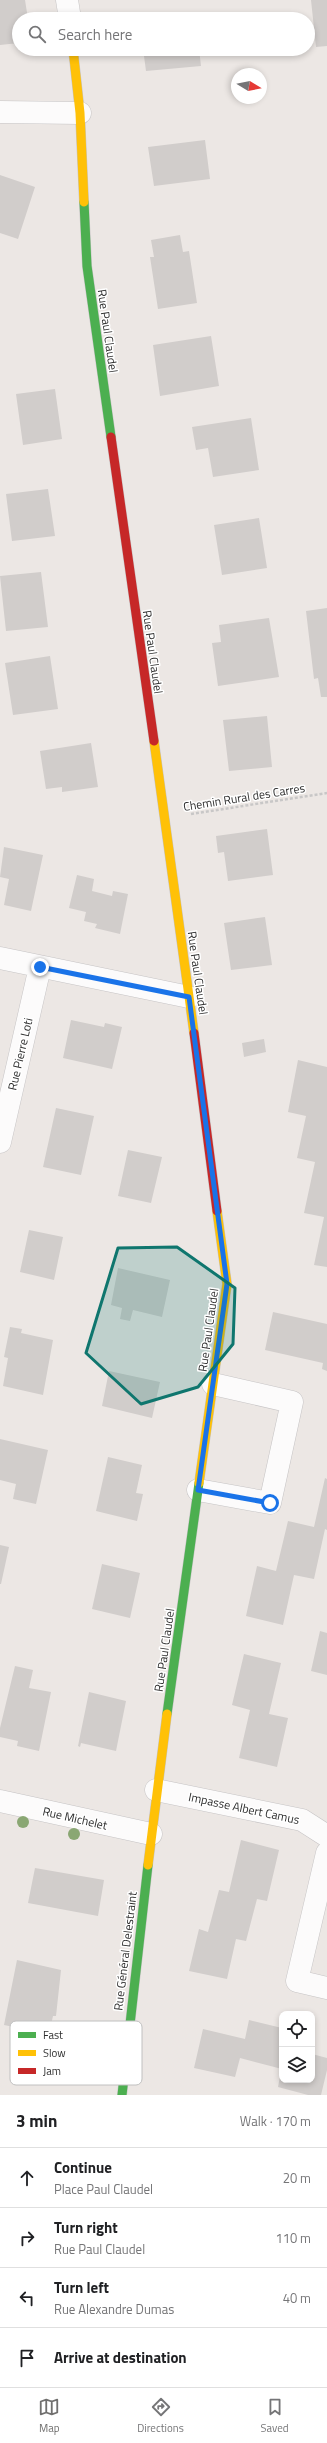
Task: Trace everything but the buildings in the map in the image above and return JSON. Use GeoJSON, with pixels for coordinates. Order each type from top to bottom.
{"type":"FeatureCollection","features":[{"type":"Feature","properties":{"kind":"street"},"geometry":{"type":"LineString","coordinates":[[67,0],[69,12]]}},
{"type":"Feature","properties":{"kind":"street","name":"Rue Paul Claudel"},"geometry":{"type":"LineString","coordinates":[[74,56],[80,113],[87,266],[165,818],[227,1284],[151,1834]]}},
{"type":"Feature","properties":{"kind":"street"},"geometry":{"type":"LineString","coordinates":[[0,112],[80,113]]}},
{"type":"Feature","properties":{"kind":"street"},"geometry":{"type":"LineString","coordinates":[[0,958],[189,997]]}},
{"type":"Feature","properties":{"kind":"street","name":"Rue Pierre Loti"},"geometry":{"type":"LineString","coordinates":[[0,1142],[40,967]]}},
{"type":"Feature","properties":{"kind":"street"},"geometry":{"type":"LineString","coordinates":[[198,1490],[270,1503],[292,1402],[213,1384]]}},
{"type":"Feature","properties":{"kind":"street","name":"Impasse Albert Camus"},"geometry":{"type":"LineString","coordinates":[[156,1790],[302,1820],[327,1836]]}},
{"type":"Feature","properties":{"kind":"street","name":"Rue Michelet"},"geometry":{"type":"LineString","coordinates":[[0,1801],[151,1834]]}},
{"type":"Feature","properties":{"kind":"street","name":"Rue Général Delestraint"},"geometry":{"type":"LineString","coordinates":[[130,2021],[151,1834]]}},
{"type":"Feature","properties":{"kind":"street"},"geometry":{"type":"LineString","coordinates":[[327,1853],[297,1981],[327,1988]]}},
{"type":"Feature","properties":{"kind":"street","name":"Rue Général Delestraint"},"geometry":{"type":"LineString","coordinates":[[122,2095],[123,2085]]}},
{"type":"Feature","properties":{"kind":"path","name":"Chemin Rural des Carres"},"geometry":{"type":"LineString","coordinates":[[165,818],[327,793]]}},
{"type":"Feature","properties":{"kind":"highlighted area"},"geometry":{"type":"Polygon","coordinates":[[[177,1247],[235,1288],[233,1344],[198,1387],[141,1404],[86,1353],[118,1248],[177,1247]]]}},
{"type":"Feature","properties":{"kind":"traffic: fast"},"geometry":{"type":"LineString","coordinates":[[84,202],[87,266],[111,437]]}},
{"type":"Feature","properties":{"kind":"traffic: fast"},"geometry":{"type":"LineString","coordinates":[[167,1714],[199,1483]]}},
{"type":"Feature","properties":{"kind":"traffic: fast"},"geometry":{"type":"LineString","coordinates":[[130,2021],[148,1865]]}},
{"type":"Feature","properties":{"kind":"traffic: fast"},"geometry":{"type":"LineString","coordinates":[[122,2095],[123,2085]]}},
{"type":"Feature","properties":{"kind":"traffic: slow"},"geometry":{"type":"LineString","coordinates":[[74,56],[80,113],[84,202]]}},
{"type":"Feature","properties":{"kind":"traffic: slow"},"geometry":{"type":"LineString","coordinates":[[154,741],[194,1033]]}},
{"type":"Feature","properties":{"kind":"traffic: slow"},"geometry":{"type":"LineString","coordinates":[[199,1483],[227,1284],[217,1211]]}},
{"type":"Feature","properties":{"kind":"traffic: slow"},"geometry":{"type":"LineString","coordinates":[[148,1865],[167,1714]]}},
{"type":"Feature","properties":{"kind":"traffic: jam"},"geometry":{"type":"LineString","coordinates":[[111,437],[154,741]]}},
{"type":"Feature","properties":{"kind":"traffic: jam"},"geometry":{"type":"LineString","coordinates":[[194,1033],[217,1211]]}},
{"type":"Feature","properties":{"kind":"route"},"geometry":{"type":"LineString","coordinates":[[40,967],[189,997],[227,1284],[198,1490],[270,1503]]}}]}
